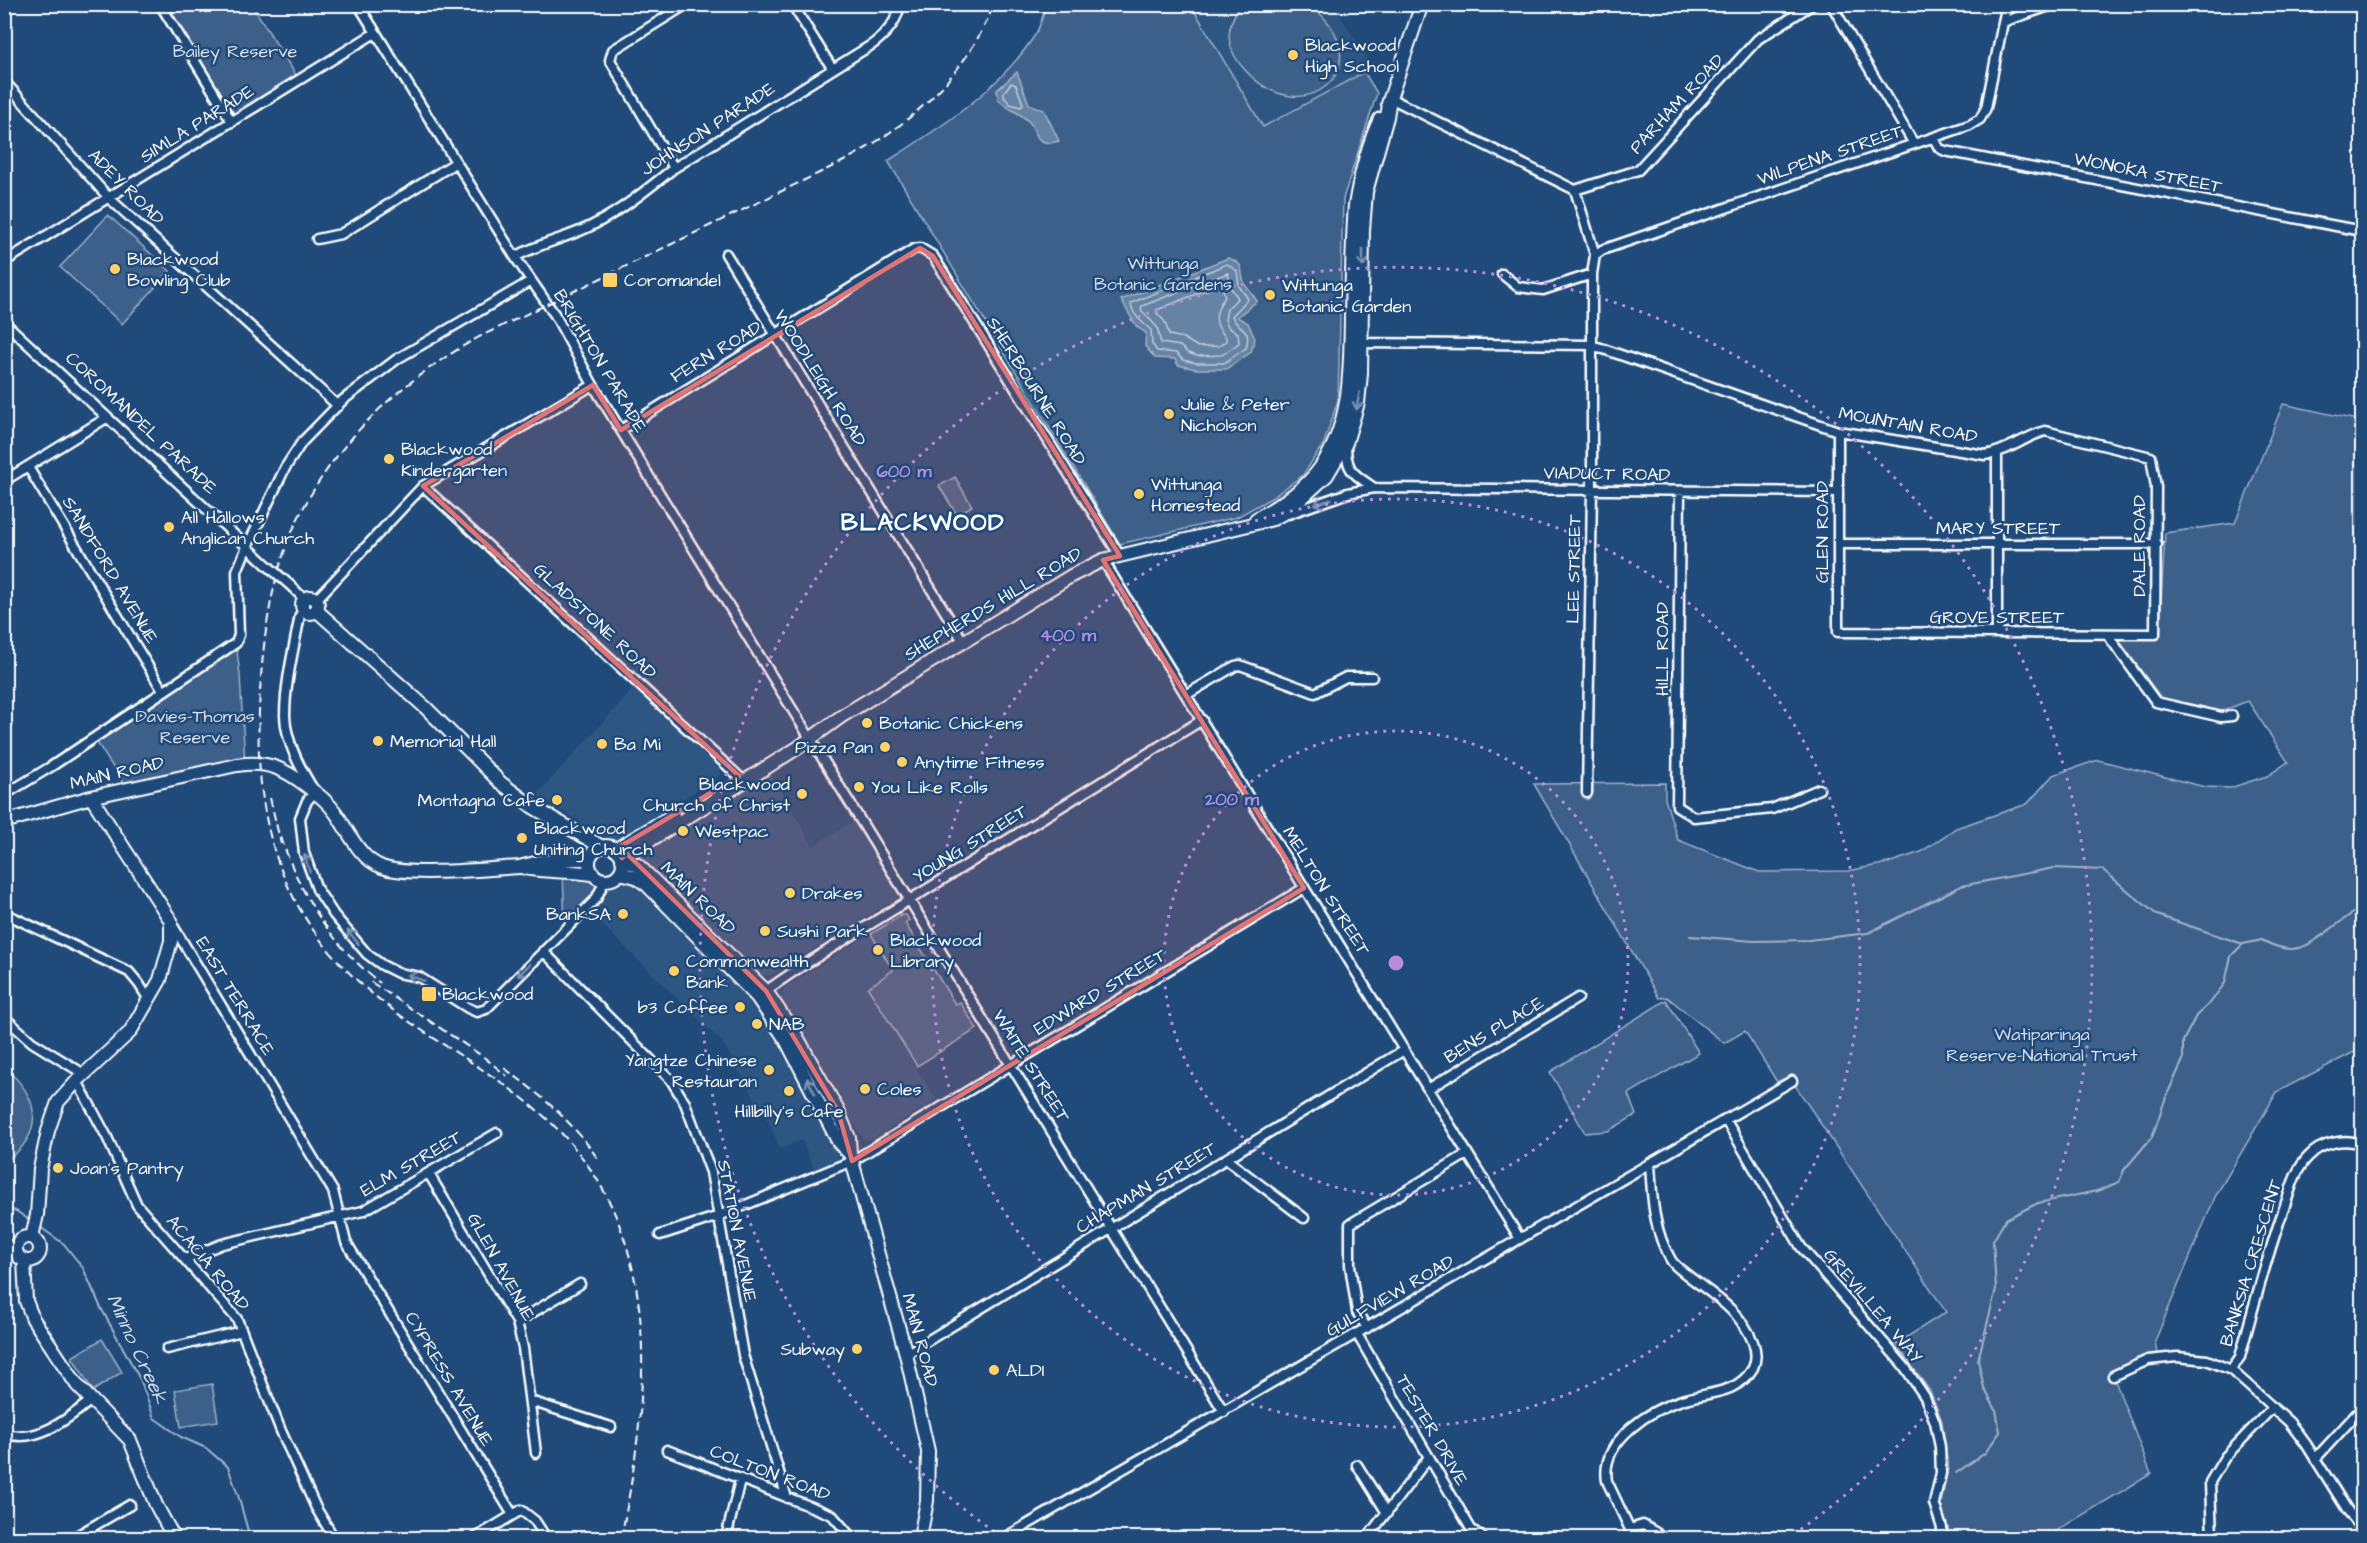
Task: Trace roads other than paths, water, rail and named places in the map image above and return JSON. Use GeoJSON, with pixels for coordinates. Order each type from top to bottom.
{"type":"FeatureCollection","features":[{"type":"Feature","properties":{"kind":"main road","name":"SHEPHERDS HILL ROAD"},"geometry":{"type":"LineString","coordinates":[[620,860],[742,778],[799,747],[963,641],[1071,576],[1103,560],[1273,519],[1302,500],[1327,475],[1346,443],[1358,403],[1353,237],[1359,180],[1373,133],[1390,98],[1422,4]]}},
{"type":"Feature","properties":{"kind":"main road","name":"SHEPHERDS HILL ROAD"},"geometry":{"type":"LineString","coordinates":[[1245,526],[1296,494],[1319,470],[1336,441],[1346,405],[1356,343]]}},
{"type":"Feature","properties":{"kind":"main road","name":"COROMANDEL PARADE"},"geometry":{"type":"LineString","coordinates":[[310,605],[419,702],[501,783],[533,807],[602,846]]}},
{"type":"Feature","properties":{"kind":"main road","name":"MAIN ROAD"},"geometry":{"type":"LineString","coordinates":[[4,822],[91,797],[237,765],[259,763],[272,764],[290,773],[315,792],[336,812],[364,855],[381,866],[393,870],[519,867],[539,862],[589,858]]}},
{"type":"Feature","properties":{"kind":"main road","name":"SHEPHERDS HILL ROAD"},"geometry":{"type":"LineString","coordinates":[[620,860],[742,778]]}},
{"type":"Feature","properties":{"kind":"main road","name":"EAST TERRACE"},"geometry":{"type":"LineString","coordinates":[[91,797],[171,921]]}},
{"type":"Feature","properties":{"kind":"main road"},"geometry":{"type":"LineString","coordinates":[[580,834],[592,874],[605,880],[614,878],[620,860],[602,846],[594,850],[589,858]]}},
{"type":"Feature","properties":{"kind":"main road"},"geometry":{"type":"LineString","coordinates":[[638,865],[643,843]]}},
{"type":"Feature","properties":{"kind":"main road","name":"MAIN ROAD"},"geometry":{"type":"LineString","coordinates":[[620,860],[638,865],[761,994],[839,1143],[851,1158],[906,1354],[928,1451],[927,1501],[920,1539]]}},
{"type":"Feature","properties":{"kind":"main road","name":"MAIN ROAD"},"geometry":{"type":"LineString","coordinates":[[620,860],[761,994]]}},
{"type":"Feature","properties":{"kind":"main road","name":"MAIN ROAD"},"geometry":{"type":"LineString","coordinates":[[519,867],[539,871],[573,870],[592,874]]}},
{"type":"Feature","properties":{"kind":"main road"},"geometry":{"type":"LineString","coordinates":[[34,1228],[10,1246],[24,1260],[35,1259],[40,1252],[34,1228],[40,1168],[48,1131],[58,1101],[130,1032],[160,980],[168,955],[171,921]]}},
{"type":"Feature","properties":{"kind":"main road"},"geometry":{"type":"LineString","coordinates":[[24,1260],[27,1301],[33,1319],[90,1401],[130,1440],[156,1505],[174,1539]]}},
{"type":"Feature","properties":{"kind":"street"},"geometry":{"type":"LineString","coordinates":[[160,4],[232,122]]}},
{"type":"Feature","properties":{"kind":"street","name":"BRIGHTON PARADE"},"geometry":{"type":"LineString","coordinates":[[358,4],[515,257],[555,315],[593,385],[810,738]]}},
{"type":"Feature","properties":{"kind":"street"},"geometry":{"type":"LineString","coordinates":[[674,168],[610,60],[613,50],[687,4]]}},
{"type":"Feature","properties":{"kind":"street"},"geometry":{"type":"LineString","coordinates":[[792,4],[832,68]]}},
{"type":"Feature","properties":{"kind":"street","name":"JOHNSON PARADE"},"geometry":{"type":"LineString","coordinates":[[515,257],[595,224],[644,192],[674,168],[885,34],[894,23],[900,4]]}},
{"type":"Feature","properties":{"kind":"street","name":"PARHAM ROAD"},"geometry":{"type":"LineString","coordinates":[[1575,190],[1638,170],[1758,39],[1813,4]]}},
{"type":"Feature","properties":{"kind":"street"},"geometry":{"type":"LineString","coordinates":[[1831,4],[1914,144]]}},
{"type":"Feature","properties":{"kind":"street","name":"WILPENA STREET"},"geometry":{"type":"LineString","coordinates":[[1595,255],[1602,250],[1934,138],[1980,119],[1986,108],[2007,4]]}},
{"type":"Feature","properties":{"kind":"street"},"geometry":{"type":"LineString","coordinates":[[2003,22],[2055,4]]}},
{"type":"Feature","properties":{"kind":"street","name":"SIMLA PARADE"},"geometry":{"type":"LineString","coordinates":[[4,262],[375,33]]}},
{"type":"Feature","properties":{"kind":"street","name":"ADEY ROAD"},"geometry":{"type":"LineString","coordinates":[[4,81],[110,198],[338,406]]}},
{"type":"Feature","properties":{"kind":"street"},"geometry":{"type":"LineString","coordinates":[[1356,343],[1592,345],[1592,274],[1595,255],[1575,190],[1390,98]]}},
{"type":"Feature","properties":{"kind":"street","name":"WONOKA STREET"},"geometry":{"type":"LineString","coordinates":[[1934,138],[1939,148],[1945,152],[2362,231]]}},
{"type":"Feature","properties":{"kind":"street"},"geometry":{"type":"LineString","coordinates":[[317,239],[341,234],[456,163]]}},
{"type":"Feature","properties":{"kind":"street","name":"FERN ROAD"},"geometry":{"type":"LineString","coordinates":[[621,430],[914,249],[920,248]]}},
{"type":"Feature","properties":{"kind":"street","name":"SHERBOURNE ROAD"},"geometry":{"type":"LineString","coordinates":[[920,248],[933,256],[1120,556]]}},
{"type":"Feature","properties":{"kind":"street","name":"WOODLEIGH ROAD"},"geometry":{"type":"LineString","coordinates":[[726,254],[774,336],[963,641]]}},
{"type":"Feature","properties":{"kind":"street"},"geometry":{"type":"LineString","coordinates":[[1502,274],[1518,287],[1543,291],[1592,274]]}},
{"type":"Feature","properties":{"kind":"street"},"geometry":{"type":"LineString","coordinates":[[4,795],[52,766],[236,643],[239,634],[237,571],[285,468],[302,441],[338,406],[397,359],[531,281]]}},
{"type":"Feature","properties":{"kind":"street","name":"COROMANDEL PARADE"},"geometry":{"type":"LineString","coordinates":[[4,322],[310,605]]}},
{"type":"Feature","properties":{"kind":"street","name":"MOUNTAIN ROAD"},"geometry":{"type":"LineString","coordinates":[[1592,345],[1838,431],[1984,455],[1997,453],[2032,434],[2045,431],[2151,458]]}},
{"type":"Feature","properties":{"kind":"street","name":"LEE STREET"},"geometry":{"type":"LineString","coordinates":[[1587,793],[1592,345]]}},
{"type":"Feature","properties":{"kind":"street"},"geometry":{"type":"LineString","coordinates":[[593,385],[423,486],[300,615],[285,717],[294,753],[315,792],[307,801],[300,818],[304,853],[309,872],[334,915],[367,954],[382,965],[419,977],[477,1012],[486,1009],[588,907],[600,893],[605,880]]}},
{"type":"Feature","properties":{"kind":"street"},"geometry":{"type":"LineString","coordinates":[[4,481],[108,417]]}},
{"type":"Feature","properties":{"kind":"street","name":"GLEN ROAD"},"geometry":{"type":"LineString","coordinates":[[1838,431],[1838,632]]}},
{"type":"Feature","properties":{"kind":"street"},"geometry":{"type":"LineString","coordinates":[[1346,443],[1346,459],[1349,469],[1374,488]]}},
{"type":"Feature","properties":{"kind":"street"},"geometry":{"type":"LineString","coordinates":[[1997,453],[1997,633]]}},
{"type":"Feature","properties":{"kind":"street","name":"DALE ROAD"},"geometry":{"type":"LineString","coordinates":[[2151,458],[2156,487],[2155,634]]}},
{"type":"Feature","properties":{"kind":"street","name":"SANDFORD AVENUE"},"geometry":{"type":"LineString","coordinates":[[28,466],[163,691]]}},
{"type":"Feature","properties":{"kind":"street","name":"GLADSTONE ROAD"},"geometry":{"type":"LineString","coordinates":[[423,486],[742,778]]}},
{"type":"Feature","properties":{"kind":"street","name":"VIADUCT ROAD"},"geometry":{"type":"LineString","coordinates":[[1273,519],[1348,493],[1374,488],[1838,492]]}},
{"type":"Feature","properties":{"kind":"street","name":"HILL ROAD"},"geometry":{"type":"LineString","coordinates":[[1680,492],[1677,806],[1694,818],[1733,814],[1772,809],[1819,789]]}},
{"type":"Feature","properties":{"kind":"street","name":"MARY STREET"},"geometry":{"type":"LineString","coordinates":[[1838,544],[2157,544]]}},
{"type":"Feature","properties":{"kind":"street","name":"MELTON STREET"},"geometry":{"type":"LineString","coordinates":[[1103,560],[1520,1239]]}},
{"type":"Feature","properties":{"kind":"street","name":"GROVE STREET"},"geometry":{"type":"LineString","coordinates":[[1838,632],[2155,634]]}},
{"type":"Feature","properties":{"kind":"street"},"geometry":{"type":"LineString","coordinates":[[2107,634],[2156,702],[2221,717],[2232,716]]}},
{"type":"Feature","properties":{"kind":"street"},"geometry":{"type":"LineString","coordinates":[[1186,695],[1235,666],[1315,693],[1347,677],[1372,677]]}},
{"type":"Feature","properties":{"kind":"street","name":"YOUNG STREET"},"geometry":{"type":"LineString","coordinates":[[761,994],[1202,720]]}},
{"type":"Feature","properties":{"kind":"street","name":"WAITE STREET"},"geometry":{"type":"LineString","coordinates":[[810,738],[1224,1412]]}},
{"type":"Feature","properties":{"kind":"street","name":"EDWARD STREET"},"geometry":{"type":"LineString","coordinates":[[660,1235],[719,1216],[851,1158],[1011,1065],[1304,888]]}},
{"type":"Feature","properties":{"kind":"street"},"geometry":{"type":"LineString","coordinates":[[4,913],[129,972],[149,1000]]}},
{"type":"Feature","properties":{"kind":"street","name":"EAST TERRACE"},"geometry":{"type":"LineString","coordinates":[[171,921],[333,1191],[340,1217]]}},
{"type":"Feature","properties":{"kind":"street","name":"STATION AVENUE"},"geometry":{"type":"LineString","coordinates":[[543,951],[671,1080],[685,1103],[705,1152],[719,1216],[743,1355],[787,1498]]}},
{"type":"Feature","properties":{"kind":"street","name":"BENS PLACE"},"geometry":{"type":"LineString","coordinates":[[1428,1089],[1578,998]]}},
{"type":"Feature","properties":{"kind":"street"},"geometry":{"type":"LineString","coordinates":[[4,1017],[32,1042],[81,1077]]}},
{"type":"Feature","properties":{"kind":"street","name":"CHAPMAN STREET"},"geometry":{"type":"LineString","coordinates":[[906,1354],[1404,1050]]}},
{"type":"Feature","properties":{"kind":"street","name":"ACACIA ROAD"},"geometry":{"type":"LineString","coordinates":[[81,1077],[137,1205],[237,1319],[281,1431],[316,1509],[334,1539]]}},
{"type":"Feature","properties":{"kind":"street","name":"GULFVIEW ROAD"},"geometry":{"type":"LineString","coordinates":[[1004,1539],[1791,1081]]}},
{"type":"Feature","properties":{"kind":"street","name":"GREVILLEA WAY"},"geometry":{"type":"LineString","coordinates":[[1725,1119],[1802,1247],[1904,1366],[1925,1397],[1935,1422],[1940,1447],[1941,1473],[1934,1503],[1942,1528],[1941,1539]]}},
{"type":"Feature","properties":{"kind":"street","name":"ELM STREET"},"geometry":{"type":"LineString","coordinates":[[185,1259],[222,1244],[363,1211],[497,1133]]}},
{"type":"Feature","properties":{"kind":"street","name":"BANKSIA CRESCENT"},"geometry":{"type":"LineString","coordinates":[[2231,1370],[2240,1357],[2264,1265],[2297,1172],[2314,1151],[2333,1143],[2352,1140],[2362,1145]]}},
{"type":"Feature","properties":{"kind":"street"},"geometry":{"type":"LineString","coordinates":[[1367,1328],[1357,1312],[1350,1265],[1350,1224],[1467,1154]]}},
{"type":"Feature","properties":{"kind":"street"},"geometry":{"type":"LineString","coordinates":[[1226,1159],[1304,1218]]}},
{"type":"Feature","properties":{"kind":"street"},"geometry":{"type":"LineString","coordinates":[[1634,1539],[1607,1481],[1605,1472],[1610,1453],[1625,1433],[1646,1418],[1684,1400],[1720,1392],[1739,1384],[1753,1367],[1757,1352],[1748,1329],[1733,1310],[1672,1263],[1660,1239],[1654,1216],[1650,1163]]}},
{"type":"Feature","properties":{"kind":"street","name":"GLEN AVENUE"},"geometry":{"type":"LineString","coordinates":[[429,1174],[517,1322],[523,1348],[536,1453]]}},
{"type":"Feature","properties":{"kind":"street","name":"CYPRESS AVENUE"},"geometry":{"type":"LineString","coordinates":[[340,1217],[346,1242],[513,1515]]}},
{"type":"Feature","properties":{"kind":"street"},"geometry":{"type":"LineString","coordinates":[[517,1322],[580,1284]]}},
{"type":"Feature","properties":{"kind":"street"},"geometry":{"type":"LineString","coordinates":[[167,1349],[242,1331]]}},
{"type":"Feature","properties":{"kind":"street","name":"TESTER DRIVE"},"geometry":{"type":"LineString","coordinates":[[1357,1335],[1471,1529],[1483,1539]]}},
{"type":"Feature","properties":{"kind":"street"},"geometry":{"type":"LineString","coordinates":[[2113,1376],[2148,1360],[2177,1358],[2207,1360],[2231,1370],[2289,1422],[2362,1529]]}},
{"type":"Feature","properties":{"kind":"street"},"geometry":{"type":"LineString","coordinates":[[4,1433],[12,1436],[27,1436],[45,1431],[90,1401]]}},
{"type":"Feature","properties":{"kind":"street"},"geometry":{"type":"LineString","coordinates":[[530,1401],[611,1427]]}},
{"type":"Feature","properties":{"kind":"street"},"geometry":{"type":"LineString","coordinates":[[2212,1539],[2210,1494],[2214,1475],[2225,1457],[2273,1407]]}},
{"type":"Feature","properties":{"kind":"street"},"geometry":{"type":"LineString","coordinates":[[2314,1459],[2362,1408]]}},
{"type":"Feature","properties":{"kind":"street","name":"COLTON ROAD"},"geometry":{"type":"LineString","coordinates":[[667,1450],[832,1515],[852,1539]]}},
{"type":"Feature","properties":{"kind":"street"},"geometry":{"type":"LineString","coordinates":[[1367,1539],[1429,1458]]}},
{"type":"Feature","properties":{"kind":"street"},"geometry":{"type":"LineString","coordinates":[[1356,1465],[1387,1513]]}},
{"type":"Feature","properties":{"kind":"street"},"geometry":{"type":"LineString","coordinates":[[726,1539],[740,1480]]}},
{"type":"Feature","properties":{"kind":"street"},"geometry":{"type":"LineString","coordinates":[[73,1539],[130,1505]]}},
{"type":"Feature","properties":{"kind":"street"},"geometry":{"type":"LineString","coordinates":[[476,1539],[521,1510],[535,1521],[546,1539]]}},
{"type":"Feature","properties":{"kind":"street"},"geometry":{"type":"LineString","coordinates":[[1630,1529],[1643,1525],[1665,1539]]}},
{"type":"Feature","properties":{"kind":"water"},"geometry":{"type":"Polygon","coordinates":[[[1017,72],[1029,104],[1044,110],[1059,141],[1050,143],[1040,140],[1026,119],[998,99],[997,90],[1017,72]]]}},
{"type":"Feature","properties":{"kind":"water"},"geometry":{"type":"Polygon","coordinates":[[[1228,258],[1238,263],[1245,285],[1257,301],[1237,317],[1248,323],[1255,339],[1251,352],[1226,369],[1196,369],[1178,365],[1175,359],[1155,358],[1145,346],[1146,333],[1137,327],[1121,300],[1228,258]]]}},
{"type":"Feature","properties":{"kind":"waterway"},"geometry":{"type":"LineString","coordinates":[[2362,822],[2356,829],[2362,845]]}},
{"type":"Feature","properties":{"kind":"waterway"},"geometry":{"type":"LineString","coordinates":[[1690,936],[1754,941],[1809,940],[1868,933],[1961,886],[2054,868],[2103,870],[2157,915],[2243,944]]}},
{"type":"Feature","properties":{"kind":"waterway"},"geometry":{"type":"LineString","coordinates":[[1956,1473],[1985,1453],[2000,1432],[1996,1410],[1984,1388],[1978,1360],[1996,1289],[1993,1241],[2006,1219],[2038,1203],[2097,1191],[2119,1182],[2124,1170],[2152,1137],[2166,1097],[2183,1060],[2183,1041],[2196,1016],[2211,1002],[2225,983],[2231,956],[2243,944],[2262,940],[2282,948],[2298,948],[2314,941],[2362,906]]}},
{"type":"Feature","properties":{"kind":"waterway","name":"Minno Creek"},"geometry":{"type":"LineString","coordinates":[[4,1208],[16,1211],[31,1221]]}},
{"type":"Feature","properties":{"kind":"waterway","name":"Minno Creek"},"geometry":{"type":"LineString","coordinates":[[40,1227],[64,1244],[83,1268],[101,1308],[141,1381],[154,1418],[181,1437],[206,1448],[228,1467],[250,1538]]}},
{"type":"Feature","properties":{"kind":"railway"},"geometry":{"type":"LineString","coordinates":[[621,1538],[636,1450],[641,1405],[642,1359],[640,1314],[633,1269],[620,1227],[601,1186],[575,1148],[544,1117],[511,1090],[405,1019],[371,992],[339,962],[313,929],[292,895],[277,860],[267,823],[261,785],[259,706],[267,624],[275,583],[296,524],[321,478],[359,430],[403,388],[479,337],[844,161],[868,147],[913,114],[952,76],[968,54],[994,4]]}},
{"type":"Feature","properties":{"kind":"railway"},"geometry":{"type":"LineString","coordinates":[[270,798],[281,844]]}},
{"type":"Feature","properties":{"kind":"railway"},"geometry":{"type":"LineString","coordinates":[[281,837],[298,879],[320,918],[347,952],[380,983]]}},
{"type":"Feature","properties":{"kind":"railway"},"geometry":{"type":"LineString","coordinates":[[371,982],[485,1058],[507,1076]]}},
{"type":"Feature","properties":{"kind":"railway"},"geometry":{"type":"LineString","coordinates":[[504,1068],[556,1110],[598,1159]]}},
{"type":"Feature","properties":{"kind":"place","name":"Blackwood High School"},"geometry":{"type":"Point","coordinates":[1293,55]}},
{"type":"Feature","properties":{"kind":"place","name":"Blackwood Bowling Club"},"geometry":{"type":"Point","coordinates":[115,269]}},
{"type":"Feature","properties":{"kind":"place","name":"Coromandel"},"geometry":{"type":"Point","coordinates":[610,280]}},
{"type":"Feature","properties":{"kind":"place","name":"Wittunga Botanic Garden"},"geometry":{"type":"Point","coordinates":[1270,295]}},
{"type":"Feature","properties":{"kind":"place","name":"Julie & Peter Nicholson"},"geometry":{"type":"Point","coordinates":[1169,414]}},
{"type":"Feature","properties":{"kind":"place","name":"Blackwood Kindergarten"},"geometry":{"type":"Point","coordinates":[389,459]}},
{"type":"Feature","properties":{"kind":"place","name":"Wittunga Homestead"},"geometry":{"type":"Point","coordinates":[1139,494]}},
{"type":"Feature","properties":{"kind":"place","name":"All Hallows Anglican Church"},"geometry":{"type":"Point","coordinates":[169,527]}},
{"type":"Feature","properties":{"kind":"place","name":"Botanic Chickens"},"geometry":{"type":"Point","coordinates":[867,723]}},
{"type":"Feature","properties":{"kind":"place","name":"Memorial Hall"},"geometry":{"type":"Point","coordinates":[378,741]}},
{"type":"Feature","properties":{"kind":"place","name":"Ba Mi"},"geometry":{"type":"Point","coordinates":[602,744]}},
{"type":"Feature","properties":{"kind":"place","name":"Pizza Pan"},"geometry":{"type":"Point","coordinates":[885,747]}},
{"type":"Feature","properties":{"kind":"place","name":"Anytime Fitness"},"geometry":{"type":"Point","coordinates":[902,762]}},
{"type":"Feature","properties":{"kind":"place","name":"You Like Rolls"},"geometry":{"type":"Point","coordinates":[859,787]}},
{"type":"Feature","properties":{"kind":"place","name":"Blackwood Church of Christ"},"geometry":{"type":"Point","coordinates":[802,794]}},
{"type":"Feature","properties":{"kind":"place","name":"Montagna Cafe"},"geometry":{"type":"Point","coordinates":[557,800]}},
{"type":"Feature","properties":{"kind":"place","name":"Westpac"},"geometry":{"type":"Point","coordinates":[683,831]}},
{"type":"Feature","properties":{"kind":"place","name":"Blackwood Uniting Church"},"geometry":{"type":"Point","coordinates":[522,838]}},
{"type":"Feature","properties":{"kind":"place","name":"Drakes"},"geometry":{"type":"Point","coordinates":[790,893]}},
{"type":"Feature","properties":{"kind":"place","name":"BankSA"},"geometry":{"type":"Point","coordinates":[623,914]}},
{"type":"Feature","properties":{"kind":"place","name":"Sushi Park"},"geometry":{"type":"Point","coordinates":[765,931]}},
{"type":"Feature","properties":{"kind":"place","name":"Blackwood Library"},"geometry":{"type":"Point","coordinates":[878,950]}},
{"type":"Feature","properties":{"kind":"place","name":"Commonwealth Bank"},"geometry":{"type":"Point","coordinates":[674,971]}},
{"type":"Feature","properties":{"kind":"place","name":"Blackwood"},"geometry":{"type":"Point","coordinates":[429,994]}},
{"type":"Feature","properties":{"kind":"place","name":"b3 Coffee"},"geometry":{"type":"Point","coordinates":[740,1007]}},
{"type":"Feature","properties":{"kind":"place","name":"NAB"},"geometry":{"type":"Point","coordinates":[757,1024]}},
{"type":"Feature","properties":{"kind":"place","name":"Yangtze Chinese Restauran"},"geometry":{"type":"Point","coordinates":[769,1070]}},
{"type":"Feature","properties":{"kind":"place","name":"Coles"},"geometry":{"type":"Point","coordinates":[865,1089]}},
{"type":"Feature","properties":{"kind":"place","name":"Hillbilly's Cafe"},"geometry":{"type":"Point","coordinates":[789,1091]}},
{"type":"Feature","properties":{"kind":"place","name":"Joan's Pantry"},"geometry":{"type":"Point","coordinates":[58,1168]}},
{"type":"Feature","properties":{"kind":"place","name":"Subway"},"geometry":{"type":"Point","coordinates":[857,1349]}},
{"type":"Feature","properties":{"kind":"place","name":"ALDI"},"geometry":{"type":"Point","coordinates":[994,1370]}},
{"type":"Feature","properties":{"kind":"district","name":"BLACKWOOD"},"geometry":{"type":"Point","coordinates":[923,523]}},
{"type":"Feature","properties":{"kind":"park label","name":"Bailey Reserve"},"geometry":{"type":"Point","coordinates":[235,51]}},
{"type":"Feature","properties":{"kind":"park label","name":"Wittunga Botanic Gardens"},"geometry":{"type":"Point","coordinates":[1163,273]}},
{"type":"Feature","properties":{"kind":"park label","name":"Davies-Thomas Reserve"},"geometry":{"type":"Point","coordinates":[195,726]}},
{"type":"Feature","properties":{"kind":"park label","name":"Watiparinga Reserve-National Trust"},"geometry":{"type":"Point","coordinates":[2042,1044]}}]}
